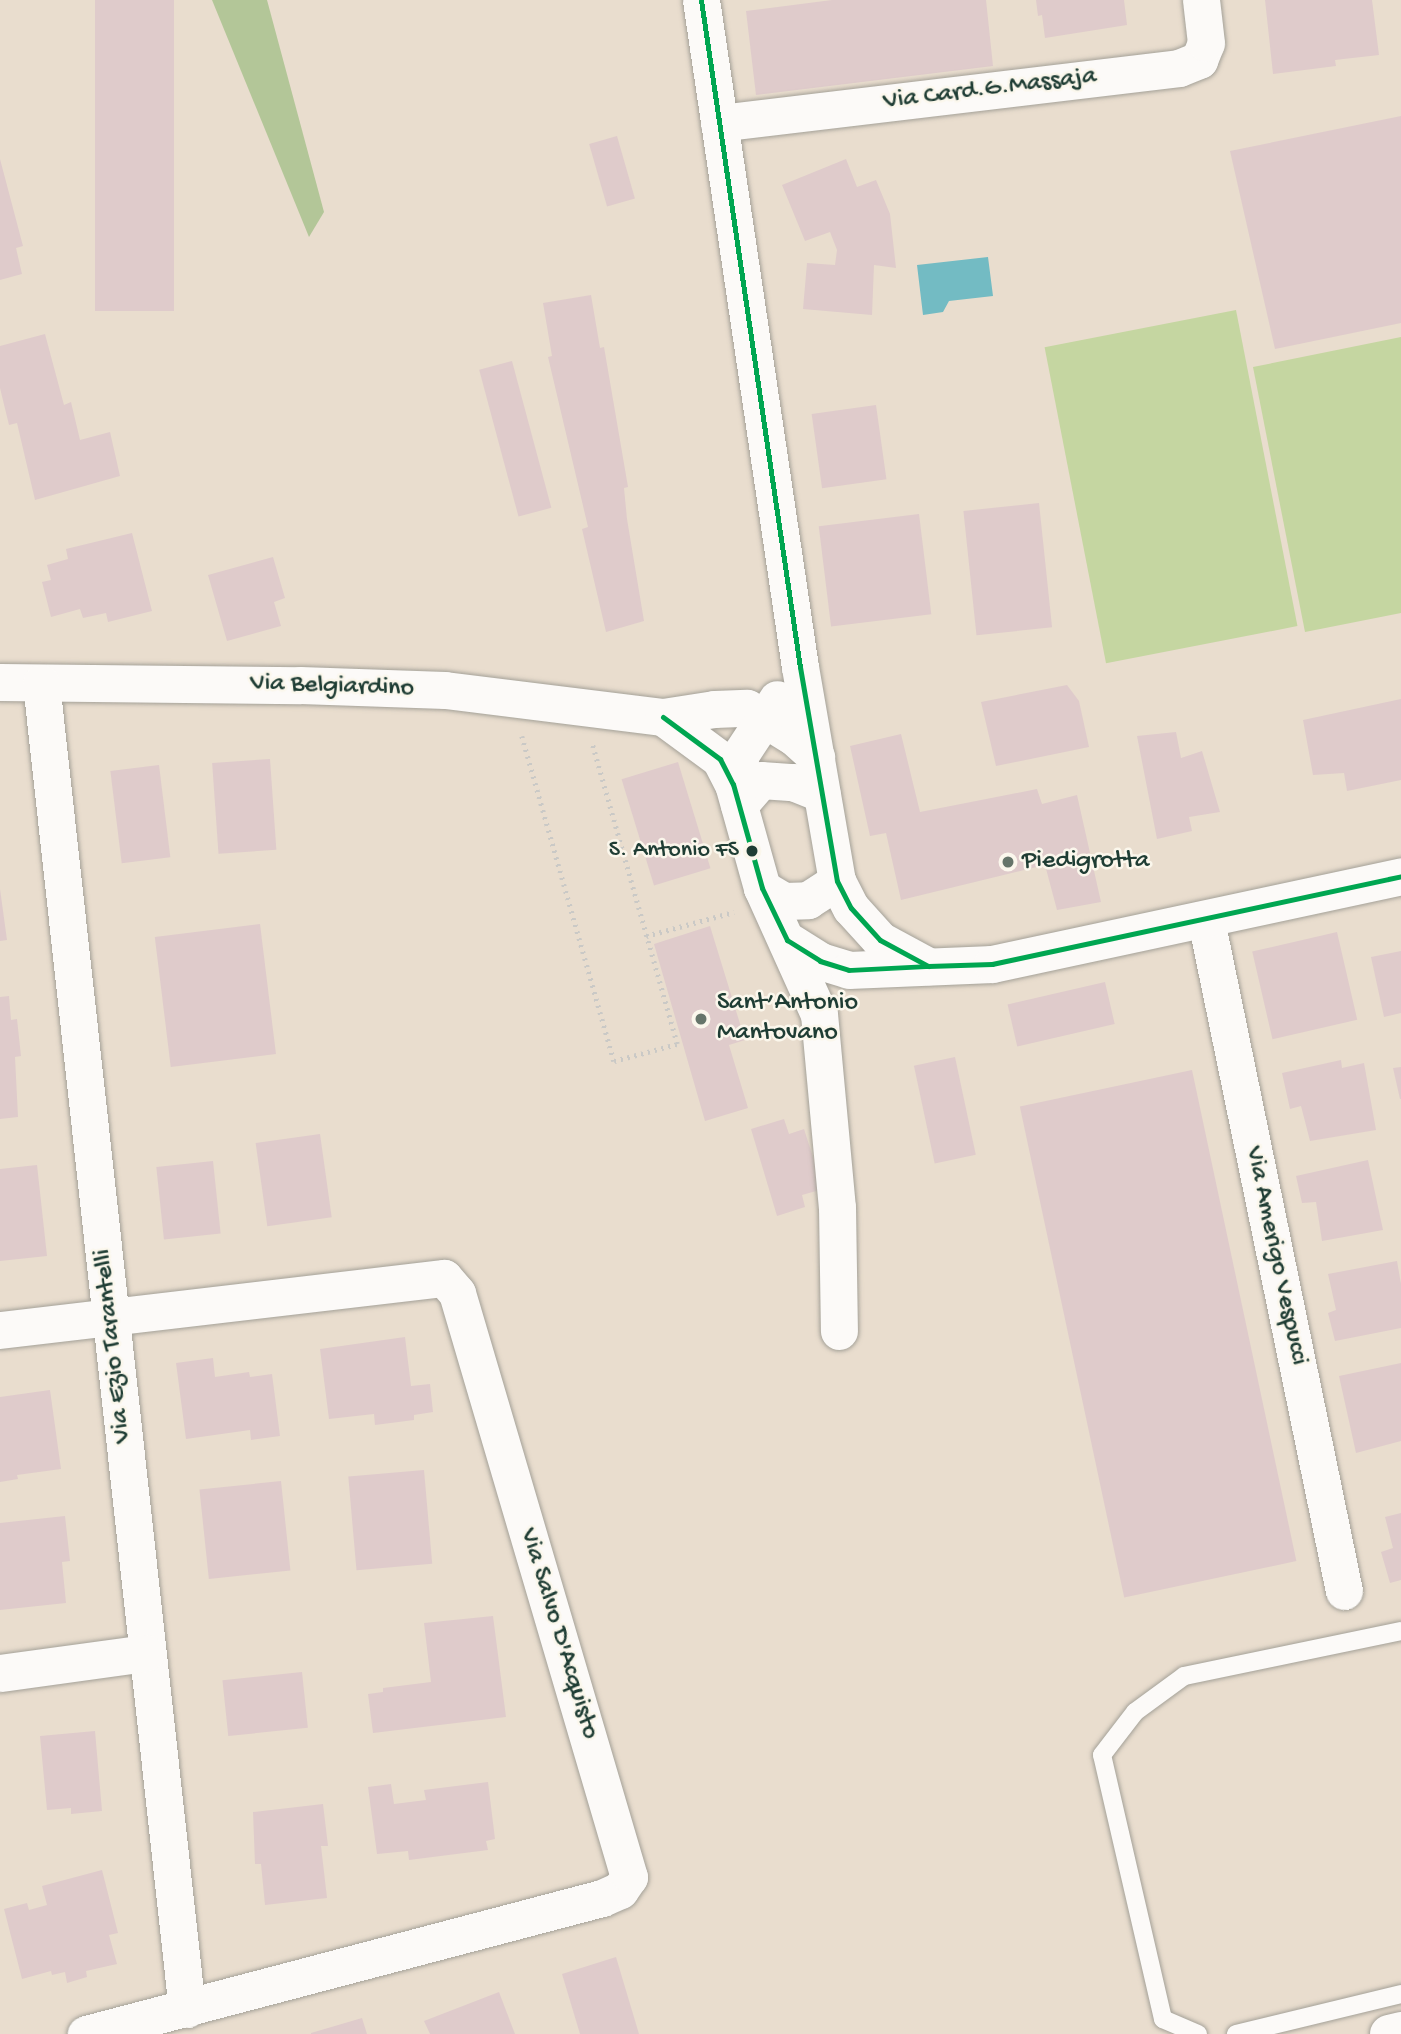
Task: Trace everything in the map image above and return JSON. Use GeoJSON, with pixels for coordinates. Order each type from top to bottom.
{"type":"FeatureCollection","features":[{"type":"Feature","properties":{"kind":"highway"},"geometry":{"type":"LineString","coordinates":[[1389,2034],[1401,2031]]}},
{"type":"Feature","properties":{"kind":"street"},"geometry":{"type":"LineString","coordinates":[[701,0],[800,667],[837,881],[851,908],[880,940],[928,966]]}},
{"type":"Feature","properties":{"kind":"street","name":"Via Card.G.Massaja"},"geometry":{"type":"LineString","coordinates":[[719,123],[1180,68],[1199,60],[1206,43],[1201,0]]}},
{"type":"Feature","properties":{"kind":"street"},"geometry":{"type":"LineString","coordinates":[[739,805],[740,755],[800,667]]}},
{"type":"Feature","properties":{"kind":"street","name":"Via Belgiardino"},"geometry":{"type":"LineString","coordinates":[[0,682],[300,685],[445,690],[663,717],[714,709],[747,708],[794,737],[816,757]]}},
{"type":"Feature","properties":{"kind":"street","name":"Via Ezio Tarantelli"},"geometry":{"type":"LineString","coordinates":[[41,682],[187,2009]]}},
{"type":"Feature","properties":{"kind":"street"},"geometry":{"type":"LineString","coordinates":[[663,717],[720,759],[733,784],[765,895],[818,1014],[836,1207],[839,1331]]}},
{"type":"Feature","properties":{"kind":"street"},"geometry":{"type":"LineString","coordinates":[[739,805],[761,780],[793,782],[822,794]]}},
{"type":"Feature","properties":{"kind":"street"},"geometry":{"type":"LineString","coordinates":[[787,940],[820,961],[849,970],[992,964],[1401,876]]}},
{"type":"Feature","properties":{"kind":"street"},"geometry":{"type":"LineString","coordinates":[[765,895],[784,901],[808,900],[837,881]]}},
{"type":"Feature","properties":{"kind":"street","name":"Via Amerigo Vespucci"},"geometry":{"type":"LineString","coordinates":[[1206,920],[1344,1591]]}},
{"type":"Feature","properties":{"kind":"street"},"geometry":{"type":"LineString","coordinates":[[818,1014],[863,950],[868,926]]}},
{"type":"Feature","properties":{"kind":"street","name":"Via Salvo D'Acquisto"},"geometry":{"type":"LineString","coordinates":[[0,1330],[444,1278],[457,1293],[629,1877],[620,1890],[602,1898],[86,2034]]}},
{"type":"Feature","properties":{"kind":"street"},"geometry":{"type":"LineString","coordinates":[[0,1673],[146,1653]]}},
{"type":"Feature","properties":{"kind":"lane"},"geometry":{"type":"LineString","coordinates":[[1198,2034],[1163,2019],[1102,1755],[1135,1712],[1184,1676],[1401,1630]]}},
{"type":"Feature","properties":{"kind":"lane"},"geometry":{"type":"LineString","coordinates":[[1236,2034],[1401,1994]]}},
{"type":"Feature","properties":{"kind":"path"},"geometry":{"type":"LineString","coordinates":[[512,699],[614,1061],[677,1044],[582,709]]}},
{"type":"Feature","properties":{"kind":"path"},"geometry":{"type":"LineString","coordinates":[[646,936],[765,895]]}},
{"type":"Feature","properties":{"kind":"green space"},"geometry":{"type":"Polygon","coordinates":[[[212,0],[267,0],[324,212],[309,237],[212,0]]]}},
{"type":"Feature","properties":{"kind":"green space"},"geometry":{"type":"Polygon","coordinates":[[[1236,310],[1297,626],[1106,663],[1045,347],[1236,310]]]}},
{"type":"Feature","properties":{"kind":"green space"},"geometry":{"type":"Polygon","coordinates":[[[1401,337],[1401,613],[1305,632],[1253,367],[1401,337]]]}},
{"type":"Feature","properties":{"kind":"water"},"geometry":{"type":"Polygon","coordinates":[[[988,257],[993,296],[949,301],[943,312],[923,315],[917,265],[988,257]]]}},
{"type":"Feature","properties":{"kind":"building"},"geometry":{"type":"Polygon","coordinates":[[[95,0],[174,0],[174,311],[95,311],[95,0]]]}},
{"type":"Feature","properties":{"kind":"building"},"geometry":{"type":"Polygon","coordinates":[[[832,0],[986,0],[993,66],[756,95],[746,11],[832,0]]]}},
{"type":"Feature","properties":{"kind":"building"},"geometry":{"type":"Polygon","coordinates":[[[1036,0],[1124,0],[1127,25],[1045,38],[1042,15],[1038,16],[1036,0]]]}},
{"type":"Feature","properties":{"kind":"building"},"geometry":{"type":"Polygon","coordinates":[[[1265,0],[1372,0],[1379,55],[1335,60],[1336,66],[1273,74],[1265,0]]]}},
{"type":"Feature","properties":{"kind":"building"},"geometry":{"type":"Polygon","coordinates":[[[1401,116],[1401,323],[1275,349],[1230,151],[1401,116]]]}},
{"type":"Feature","properties":{"kind":"building"},"geometry":{"type":"Polygon","coordinates":[[[617,136],[635,198],[607,206],[589,144],[617,136]]]}},
{"type":"Feature","properties":{"kind":"building"},"geometry":{"type":"Polygon","coordinates":[[[0,159],[23,246],[16,248],[22,274],[0,280],[0,159]]]}},
{"type":"Feature","properties":{"kind":"building"},"geometry":{"type":"Polygon","coordinates":[[[846,159],[857,187],[876,180],[890,214],[896,268],[874,265],[872,315],[803,309],[807,263],[835,265],[837,250],[830,232],[805,241],[782,185],[846,159]]]}},
{"type":"Feature","properties":{"kind":"building"},"geometry":{"type":"Polygon","coordinates":[[[591,295],[600,348],[604,347],[628,487],[624,488],[627,519],[644,621],[606,632],[582,529],[588,527],[548,357],[552,356],[543,303],[591,295]]]}},
{"type":"Feature","properties":{"kind":"building"},"geometry":{"type":"Polygon","coordinates":[[[45,334],[64,405],[71,402],[80,440],[110,432],[120,476],[35,500],[17,423],[9,425],[0,388],[0,346],[45,334]]]}},
{"type":"Feature","properties":{"kind":"building"},"geometry":{"type":"Polygon","coordinates":[[[512,361],[551,508],[518,517],[479,370],[512,361]]]}},
{"type":"Feature","properties":{"kind":"building"},"geometry":{"type":"Polygon","coordinates":[[[876,405],[886,479],[822,488],[812,414],[876,405]]]}},
{"type":"Feature","properties":{"kind":"building"},"geometry":{"type":"Polygon","coordinates":[[[1039,503],[1052,627],[976,635],[963,511],[1039,503]]]}},
{"type":"Feature","properties":{"kind":"building"},"geometry":{"type":"Polygon","coordinates":[[[919,514],[931,614],[831,627],[819,526],[919,514]]]}},
{"type":"Feature","properties":{"kind":"building"},"geometry":{"type":"Polygon","coordinates":[[[132,533],[152,611],[108,622],[106,613],[83,618],[80,609],[51,617],[42,582],[51,580],[47,565],[68,559],[66,549],[132,533]]]}},
{"type":"Feature","properties":{"kind":"building"},"geometry":{"type":"Polygon","coordinates":[[[273,557],[285,598],[274,602],[281,626],[227,641],[208,575],[273,557]]]}},
{"type":"Feature","properties":{"kind":"building"},"geometry":{"type":"Polygon","coordinates":[[[1067,685],[1079,701],[1089,747],[996,766],[981,702],[1067,685]]]}},
{"type":"Feature","properties":{"kind":"building"},"geometry":{"type":"Polygon","coordinates":[[[1401,699],[1401,780],[1347,791],[1344,773],[1313,775],[1303,720],[1401,699]]]}},
{"type":"Feature","properties":{"kind":"building"},"geometry":{"type":"Polygon","coordinates":[[[1176,732],[1181,758],[1202,751],[1220,812],[1189,817],[1192,831],[1157,839],[1137,736],[1176,732]]]}},
{"type":"Feature","properties":{"kind":"building"},"geometry":{"type":"Polygon","coordinates":[[[901,734],[920,812],[1037,789],[1042,804],[1077,795],[1101,902],[1057,910],[1045,865],[901,900],[886,833],[870,836],[850,746],[901,734]]]}},
{"type":"Feature","properties":{"kind":"building"},"geometry":{"type":"Polygon","coordinates":[[[270,759],[276,850],[218,854],[212,763],[270,759]]]}},
{"type":"Feature","properties":{"kind":"building"},"geometry":{"type":"Polygon","coordinates":[[[678,762],[710,868],[654,885],[622,779],[678,762]]]}},
{"type":"Feature","properties":{"kind":"building"},"geometry":{"type":"Polygon","coordinates":[[[159,765],[170,857],[122,863],[110,771],[159,765]]]}},
{"type":"Feature","properties":{"kind":"building"},"geometry":{"type":"Polygon","coordinates":[[[0,889],[7,940],[0,941],[0,889]]]}},
{"type":"Feature","properties":{"kind":"building"},"geometry":{"type":"Polygon","coordinates":[[[260,924],[276,1054],[171,1067],[155,937],[260,924]]]}},
{"type":"Feature","properties":{"kind":"building"},"geometry":{"type":"Polygon","coordinates":[[[710,926],[745,1040],[729,1045],[748,1108],[705,1121],[654,944],[710,926]]]}},
{"type":"Feature","properties":{"kind":"building"},"geometry":{"type":"Polygon","coordinates":[[[1337,932],[1357,1020],[1272,1039],[1252,952],[1337,932]]]}},
{"type":"Feature","properties":{"kind":"building"},"geometry":{"type":"Polygon","coordinates":[[[1401,951],[1401,1013],[1384,1017],[1371,957],[1401,951]]]}},
{"type":"Feature","properties":{"kind":"building"},"geometry":{"type":"Polygon","coordinates":[[[1105,982],[1115,1024],[1017,1046],[1008,1004],[1105,982]]]}},
{"type":"Feature","properties":{"kind":"building"},"geometry":{"type":"Polygon","coordinates":[[[9,996],[11,1020],[17,1019],[21,1056],[15,1057],[18,1117],[0,1119],[0,997],[9,996]]]}},
{"type":"Feature","properties":{"kind":"building"},"geometry":{"type":"Polygon","coordinates":[[[955,1057],[976,1155],[935,1164],[914,1066],[955,1057]]]}},
{"type":"Feature","properties":{"kind":"building"},"geometry":{"type":"Polygon","coordinates":[[[1341,1060],[1342,1068],[1364,1063],[1376,1130],[1310,1141],[1301,1106],[1290,1109],[1282,1073],[1341,1060]]]}},
{"type":"Feature","properties":{"kind":"building"},"geometry":{"type":"Polygon","coordinates":[[[1401,1067],[1401,1099],[1400,1099],[1393,1068],[1401,1067]]]}},
{"type":"Feature","properties":{"kind":"building"},"geometry":{"type":"Polygon","coordinates":[[[1192,1070],[1296,1561],[1124,1598],[1020,1107],[1192,1070]]]}},
{"type":"Feature","properties":{"kind":"building"},"geometry":{"type":"Polygon","coordinates":[[[784,1119],[789,1134],[804,1129],[823,1189],[802,1195],[805,1207],[777,1216],[751,1129],[784,1119]]]}},
{"type":"Feature","properties":{"kind":"building"},"geometry":{"type":"Polygon","coordinates":[[[320,1134],[332,1217],[267,1226],[256,1143],[320,1134]]]}},
{"type":"Feature","properties":{"kind":"building"},"geometry":{"type":"Polygon","coordinates":[[[1368,1160],[1383,1230],[1322,1241],[1316,1202],[1302,1203],[1296,1176],[1368,1160]]]}},
{"type":"Feature","properties":{"kind":"building"},"geometry":{"type":"Polygon","coordinates":[[[213,1161],[221,1234],[164,1240],[156,1167],[213,1161]]]}},
{"type":"Feature","properties":{"kind":"building"},"geometry":{"type":"Polygon","coordinates":[[[37,1165],[47,1256],[0,1261],[0,1169],[37,1165]]]}},
{"type":"Feature","properties":{"kind":"building"},"geometry":{"type":"Polygon","coordinates":[[[1397,1261],[1401,1284],[1401,1328],[1335,1341],[1328,1313],[1336,1310],[1328,1274],[1397,1261]]]}},
{"type":"Feature","properties":{"kind":"building"},"geometry":{"type":"Polygon","coordinates":[[[405,1337],[411,1386],[430,1384],[433,1412],[414,1415],[414,1420],[375,1425],[374,1414],[329,1419],[320,1349],[405,1337]]]}},
{"type":"Feature","properties":{"kind":"building"},"geometry":{"type":"Polygon","coordinates":[[[213,1358],[215,1377],[249,1372],[250,1377],[272,1374],[280,1436],[251,1440],[250,1430],[186,1439],[176,1363],[213,1358]]]}},
{"type":"Feature","properties":{"kind":"building"},"geometry":{"type":"Polygon","coordinates":[[[1401,1363],[1401,1441],[1356,1453],[1339,1376],[1401,1363]]]}},
{"type":"Feature","properties":{"kind":"building"},"geometry":{"type":"Polygon","coordinates":[[[50,1390],[61,1469],[17,1475],[18,1479],[0,1482],[0,1397],[50,1390]]]}},
{"type":"Feature","properties":{"kind":"building"},"geometry":{"type":"Polygon","coordinates":[[[424,1470],[432,1564],[356,1570],[348,1477],[424,1470]]]}},
{"type":"Feature","properties":{"kind":"building"},"geometry":{"type":"Polygon","coordinates":[[[281,1481],[290,1571],[209,1579],[199,1490],[281,1481]]]}},
{"type":"Feature","properties":{"kind":"building"},"geometry":{"type":"Polygon","coordinates":[[[1401,1513],[1401,1580],[1390,1583],[1381,1552],[1393,1548],[1385,1517],[1401,1513]]]}},
{"type":"Feature","properties":{"kind":"building"},"geometry":{"type":"Polygon","coordinates":[[[65,1516],[70,1561],[62,1562],[66,1603],[0,1610],[0,1523],[65,1516]]]}},
{"type":"Feature","properties":{"kind":"building"},"geometry":{"type":"Polygon","coordinates":[[[493,1616],[506,1717],[373,1733],[368,1694],[383,1692],[383,1688],[431,1682],[424,1623],[493,1616]]]}},
{"type":"Feature","properties":{"kind":"building"},"geometry":{"type":"Polygon","coordinates":[[[302,1672],[308,1728],[228,1736],[222,1680],[302,1672]]]}},
{"type":"Feature","properties":{"kind":"building"},"geometry":{"type":"Polygon","coordinates":[[[95,1731],[102,1811],[71,1814],[71,1808],[47,1810],[40,1736],[95,1731]]]}},
{"type":"Feature","properties":{"kind":"building"},"geometry":{"type":"Polygon","coordinates":[[[488,1782],[495,1839],[486,1841],[488,1850],[409,1860],[408,1851],[377,1854],[368,1787],[391,1784],[394,1804],[426,1800],[424,1790],[488,1782]]]}},
{"type":"Feature","properties":{"kind":"building"},"geometry":{"type":"Polygon","coordinates":[[[323,1804],[328,1846],[321,1846],[327,1898],[265,1905],[261,1864],[255,1864],[253,1812],[323,1804]]]}},
{"type":"Feature","properties":{"kind":"building"},"geometry":{"type":"Polygon","coordinates":[[[102,1870],[118,1933],[109,1935],[117,1964],[86,1971],[87,1977],[67,1983],[65,1972],[52,1975],[51,1971],[22,1979],[4,1909],[27,1903],[29,1910],[47,1905],[42,1886],[102,1870]]]}},
{"type":"Feature","properties":{"kind":"building"},"geometry":{"type":"Polygon","coordinates":[[[616,1957],[639,2034],[580,2034],[562,1974],[616,1957]]]}},
{"type":"Feature","properties":{"kind":"building"},"geometry":{"type":"Polygon","coordinates":[[[499,1992],[515,2034],[430,2034],[424,2021],[499,1992]]]}},
{"type":"Feature","properties":{"kind":"building"},"geometry":{"type":"Polygon","coordinates":[[[362,2018],[367,2034],[311,2034],[311,2033],[362,2018]]]}},
{"type":"Feature","properties":{"kind":"transit line"},"geometry":{"type":"LineString","coordinates":[[701,0],[800,667],[837,881],[851,908],[880,940],[928,966],[992,964],[1401,876]]}},
{"type":"Feature","properties":{"kind":"transit line"},"geometry":{"type":"LineString","coordinates":[[663,717],[720,759],[733,784],[762,888],[787,940],[820,961],[849,970],[928,966]]}},
{"type":"Feature","properties":{"kind":"place","name":"S. Antonio FS"},"geometry":{"type":"Point","coordinates":[752,851]}},
{"type":"Feature","properties":{"kind":"place","name":"Piedigrotta"},"geometry":{"type":"Point","coordinates":[1008,862]}},
{"type":"Feature","properties":{"kind":"place","name":"Sant’Antonio Mantovano"},"geometry":{"type":"Point","coordinates":[701,1019]}}]}
